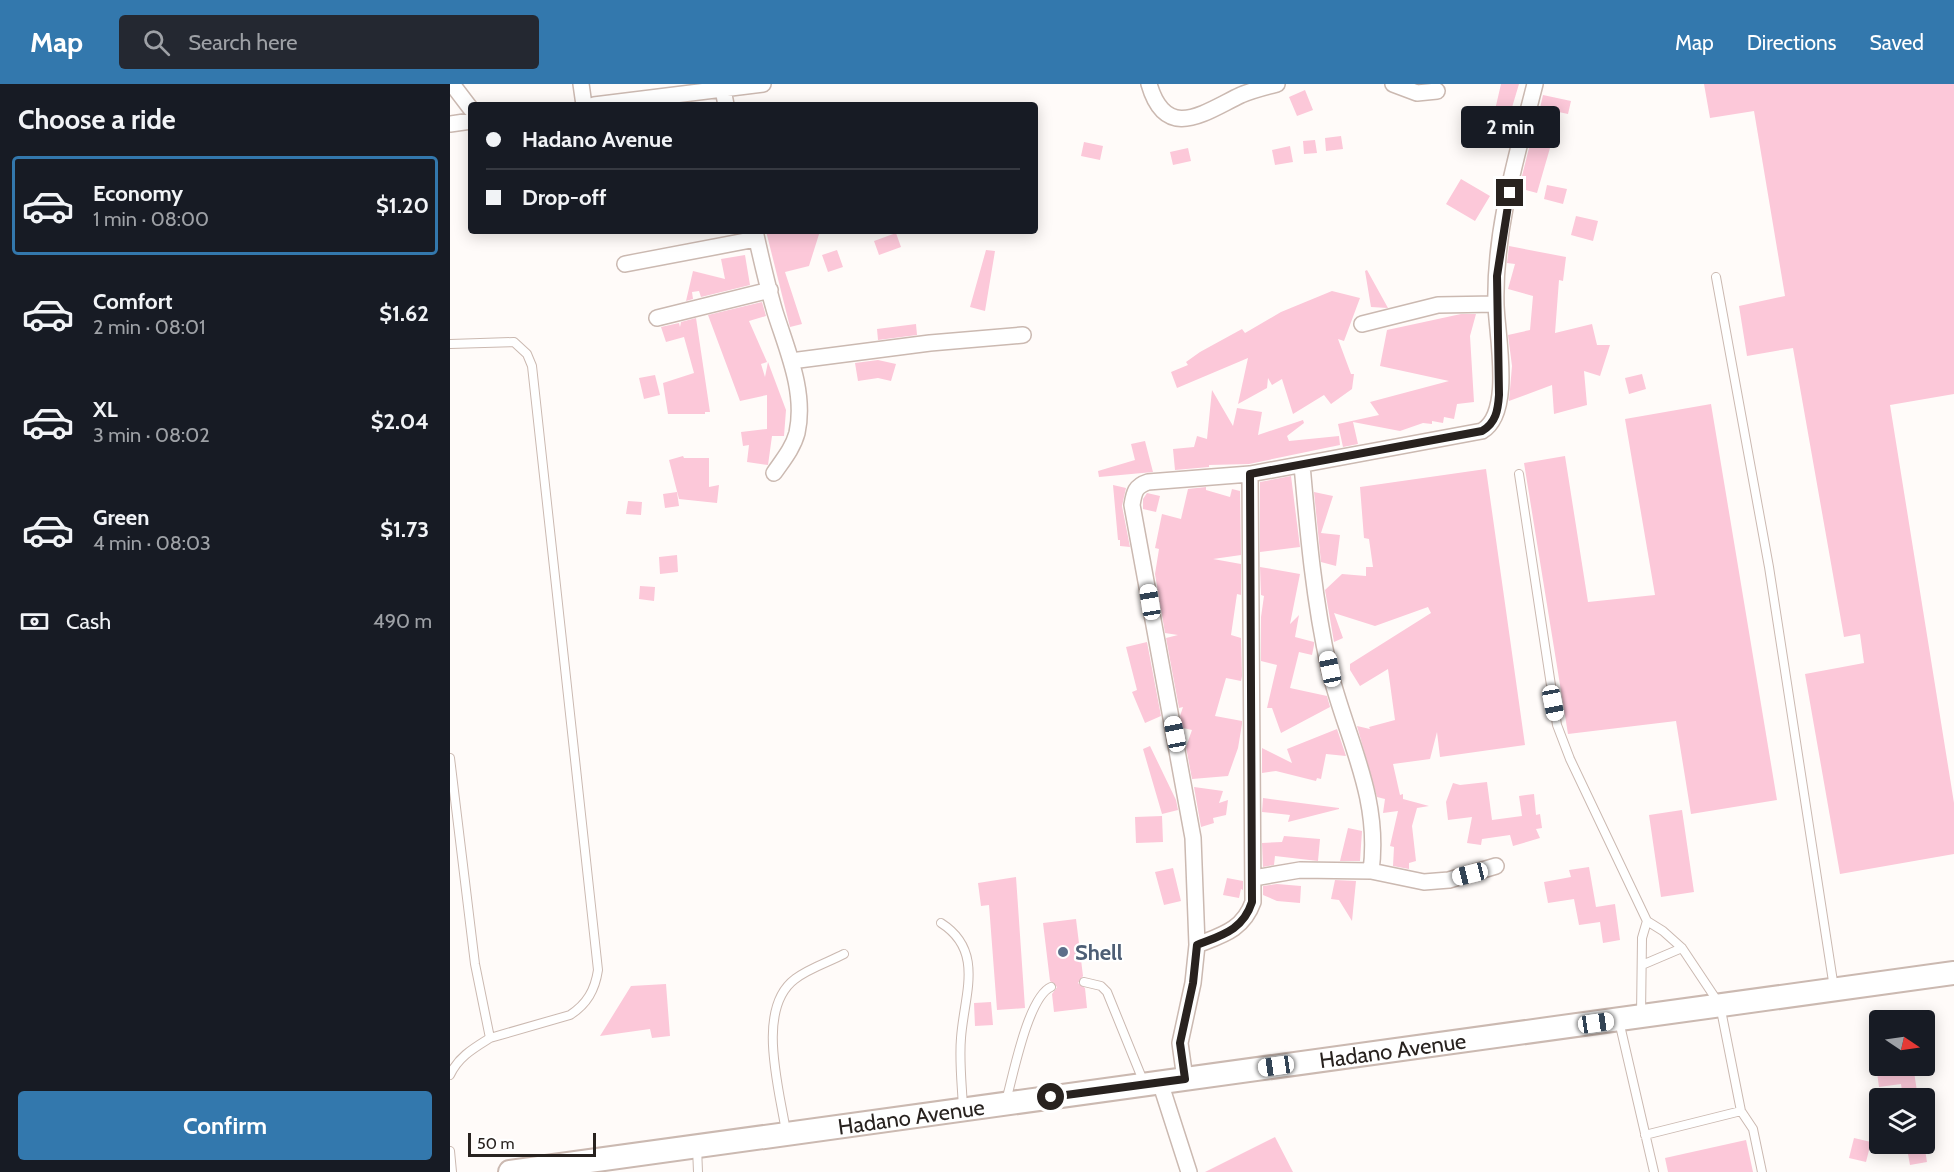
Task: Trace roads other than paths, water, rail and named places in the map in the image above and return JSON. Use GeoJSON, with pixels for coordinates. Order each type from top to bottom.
{"type":"FeatureCollection","features":[{"type":"Feature","properties":{"kind":"main road","name":"Hadano Avenue"},"geometry":{"type":"LineString","coordinates":[[510,1172],[1954,973]]}},
{"type":"Feature","properties":{"kind":"street"},"geometry":{"type":"LineString","coordinates":[[452,84],[468,104]]}},
{"type":"Feature","properties":{"kind":"street"},"geometry":{"type":"LineString","coordinates":[[581,84],[584,102]]}},
{"type":"Feature","properties":{"kind":"street"},"geometry":{"type":"LineString","coordinates":[[626,102],[724,93],[763,84]]}},
{"type":"Feature","properties":{"kind":"street"},"geometry":{"type":"LineString","coordinates":[[1149,84],[1158,107],[1163,112],[1189,119],[1209,112],[1244,94],[1277,84]]}},
{"type":"Feature","properties":{"kind":"street"},"geometry":{"type":"LineString","coordinates":[[1393,84],[1417,93],[1437,91]]}},
{"type":"Feature","properties":{"kind":"street"},"geometry":{"type":"LineString","coordinates":[[1185,1079],[1180,1043],[1193,983],[1197,945],[1193,838],[1132,506],[1133,496],[1139,485],[1148,482],[1250,474],[1482,431],[1490,426],[1498,408],[1501,378],[1496,304],[1499,249],[1536,84]]}},
{"type":"Feature","properties":{"kind":"street"},"geometry":{"type":"LineString","coordinates":[[450,124],[468,121]]}},
{"type":"Feature","properties":{"kind":"street"},"geometry":{"type":"LineString","coordinates":[[625,264],[755,235],[791,361],[799,419],[791,450],[774,472]]}},
{"type":"Feature","properties":{"kind":"street"},"geometry":{"type":"LineString","coordinates":[[657,318],[770,290]]}},
{"type":"Feature","properties":{"kind":"street"},"geometry":{"type":"LineString","coordinates":[[1362,324],[1438,305],[1496,304]]}},
{"type":"Feature","properties":{"kind":"street"},"geometry":{"type":"LineString","coordinates":[[791,361],[930,343],[1023,335]]}},
{"type":"Feature","properties":{"kind":"street"},"geometry":{"type":"LineString","coordinates":[[1302,465],[1310,560],[1324,642],[1338,701],[1359,759],[1372,811],[1371,871]]}},
{"type":"Feature","properties":{"kind":"street"},"geometry":{"type":"LineString","coordinates":[[1197,945],[1242,924],[1252,902],[1254,878],[1250,474]]}},
{"type":"Feature","properties":{"kind":"street"},"geometry":{"type":"LineString","coordinates":[[1254,878],[1300,870],[1371,871],[1424,882],[1449,880],[1496,866]]}},
{"type":"Feature","properties":{"kind":"street"},"geometry":{"type":"LineString","coordinates":[[1152,1083],[1189,1172]]}},
{"type":"Feature","properties":{"kind":"lane"},"geometry":{"type":"LineString","coordinates":[[1716,277],[1769,567],[1834,990]]}},
{"type":"Feature","properties":{"kind":"lane"},"geometry":{"type":"LineString","coordinates":[[450,344],[514,342],[522,347],[532,366],[598,970],[596,986],[590,997],[575,1011],[490,1038],[467,1053],[454,1065],[450,1075]]}},
{"type":"Feature","properties":{"kind":"lane"},"geometry":{"type":"LineString","coordinates":[[1520,474],[1557,724],[1570,759],[1647,921],[1663,931],[1682,948],[1720,1005],[1741,1111],[1753,1129],[1762,1172]]}},
{"type":"Feature","properties":{"kind":"lane"},"geometry":{"type":"LineString","coordinates":[[450,758],[475,964],[490,1038]]}},
{"type":"Feature","properties":{"kind":"lane"},"geometry":{"type":"LineString","coordinates":[[1647,921],[1641,938],[1642,965],[1630,1018],[1645,1135],[1654,1172]]}},
{"type":"Feature","properties":{"kind":"lane"},"geometry":{"type":"LineString","coordinates":[[941,923],[959,938],[968,957],[969,972],[961,1039],[963,1109]]}},
{"type":"Feature","properties":{"kind":"lane"},"geometry":{"type":"LineString","coordinates":[[1642,965],[1682,948]]}},
{"type":"Feature","properties":{"kind":"lane"},"geometry":{"type":"LineString","coordinates":[[786,1134],[773,1041],[776,1006],[784,991],[795,979],[844,954]]}},
{"type":"Feature","properties":{"kind":"lane"},"geometry":{"type":"LineString","coordinates":[[1084,982],[1101,986],[1107,992],[1152,1083]]}},
{"type":"Feature","properties":{"kind":"lane"},"geometry":{"type":"LineString","coordinates":[[1005,1104],[1031,1014],[1041,995],[1051,987]]}},
{"type":"Feature","properties":{"kind":"lane"},"geometry":{"type":"LineString","coordinates":[[1645,1135],[1741,1111]]}},
{"type":"Feature","properties":{"kind":"lane"},"geometry":{"type":"LineString","coordinates":[[698,1146],[698,1172]]}},
{"type":"Feature","properties":{"kind":"lane"},"geometry":{"type":"LineString","coordinates":[[450,1151],[452,1172]]}},
{"type":"Feature","properties":{"kind":"place","name":"Shell"},"geometry":{"type":"Point","coordinates":[1063,952]}}]}
